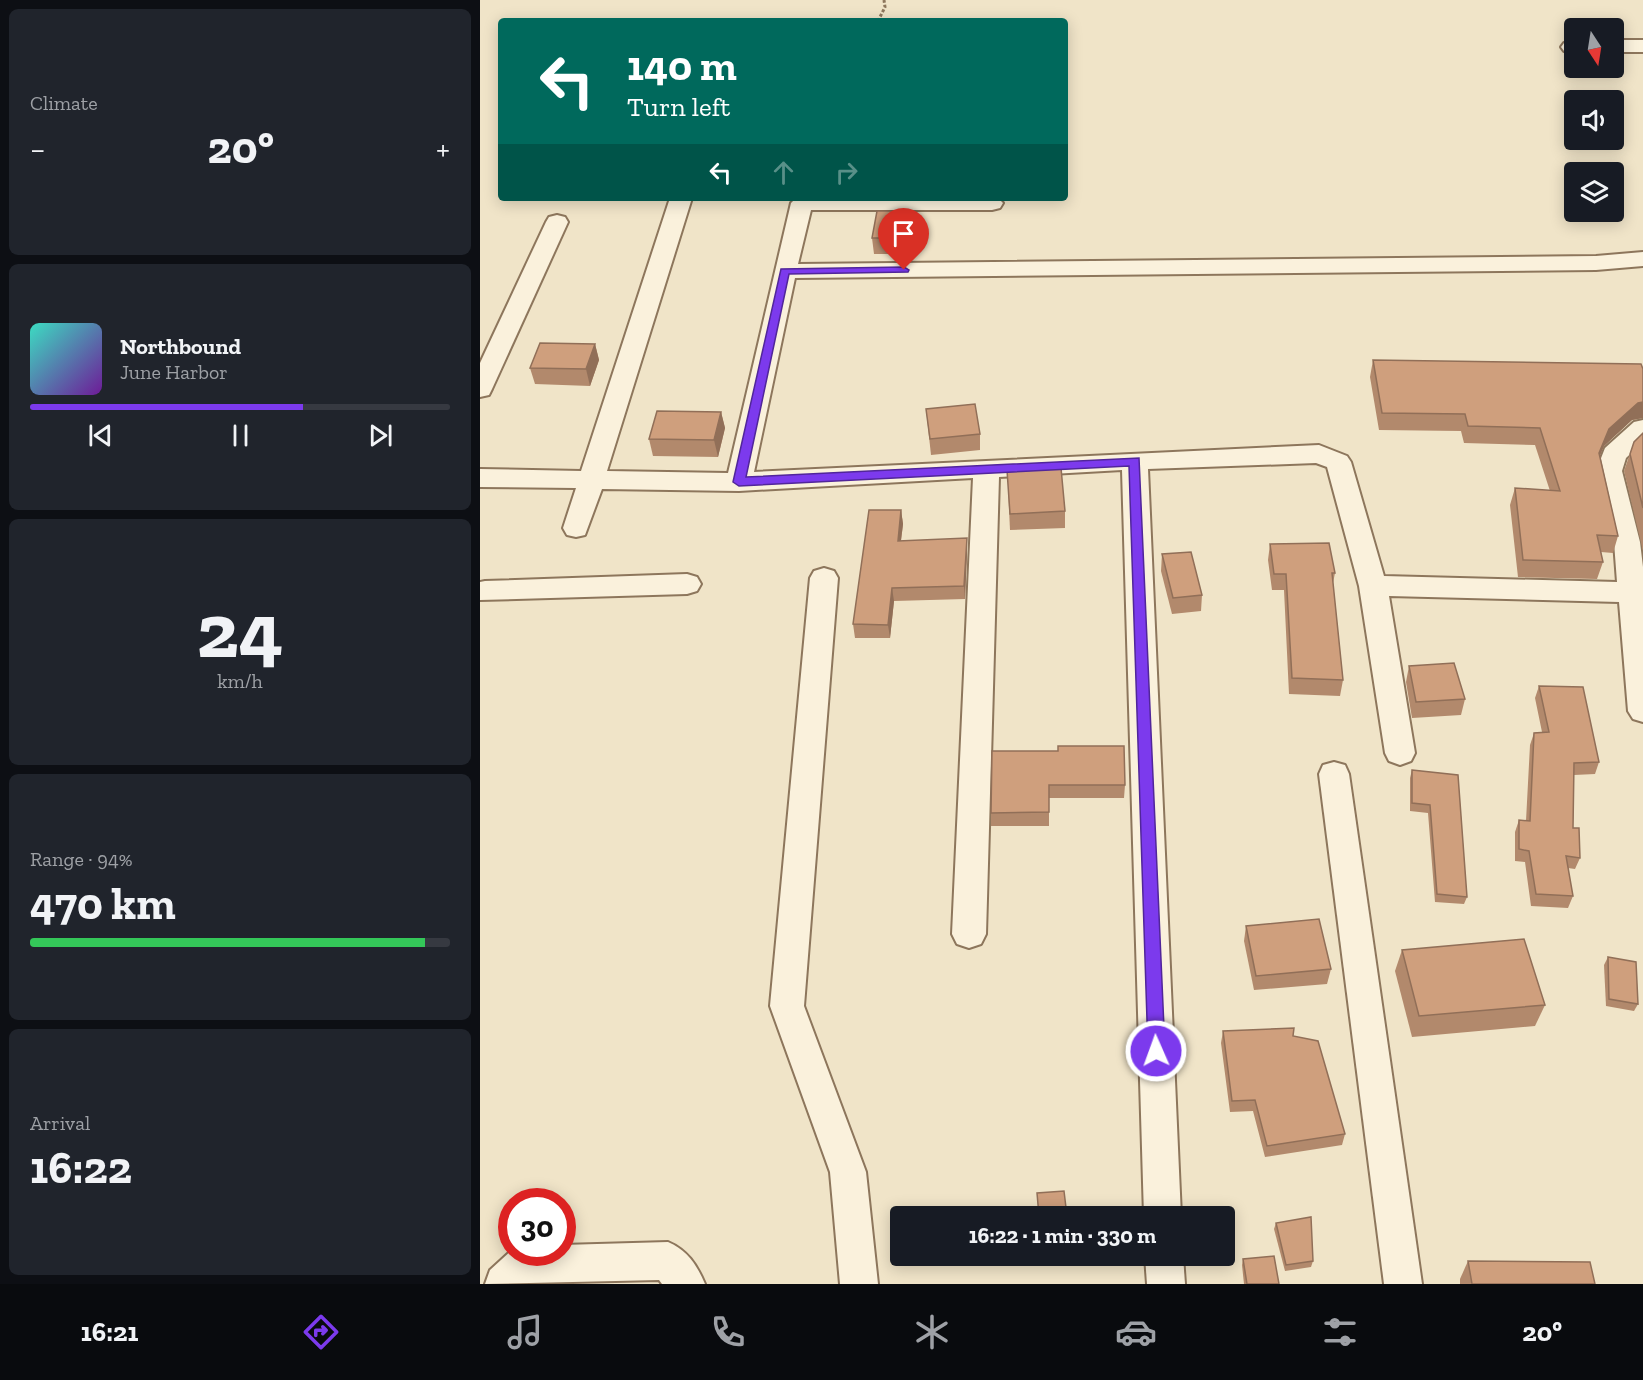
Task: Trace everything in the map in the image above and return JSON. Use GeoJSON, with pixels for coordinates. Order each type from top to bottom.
{"type":"FeatureCollection","features":[{"type":"Feature","properties":{"kind":"street"},"geometry":{"type":"LineString","coordinates":[[1624,46],[1643,46]]}},
{"type":"Feature","properties":{"kind":"street"},"geometry":{"type":"LineString","coordinates":[[576,528],[594,480],[680,201]]}},
{"type":"Feature","properties":{"kind":"street"},"geometry":{"type":"LineString","coordinates":[[739,482],[802,203],[992,203]]}},
{"type":"Feature","properties":{"kind":"street"},"geometry":{"type":"LineString","coordinates":[[480,389],[557,222]]}},
{"type":"Feature","properties":{"kind":"street"},"geometry":{"type":"LineString","coordinates":[[785,271],[1596,263],[1643,259]]}},
{"type":"Feature","properties":{"kind":"street"},"geometry":{"type":"LineString","coordinates":[[1643,428],[1614,454],[1609,471],[1638,594],[1643,711]]}},
{"type":"Feature","properties":{"kind":"street"},"geometry":{"type":"LineString","coordinates":[[480,478],[739,482],[1135,461],[1319,454],[1338,462],[1373,586],[1400,753]]}},
{"type":"Feature","properties":{"kind":"street"},"geometry":{"type":"LineString","coordinates":[[1135,461],[1163,1206]]}},
{"type":"Feature","properties":{"kind":"street"},"geometry":{"type":"LineString","coordinates":[[969,934],[986,469]]}},
{"type":"Feature","properties":{"kind":"street"},"geometry":{"type":"LineString","coordinates":[[824,578],[787,1006],[848,1172],[859,1284]]}},
{"type":"Feature","properties":{"kind":"street"},"geometry":{"type":"LineString","coordinates":[[482,597],[687,584]]}},
{"type":"Feature","properties":{"kind":"street"},"geometry":{"type":"LineString","coordinates":[[1373,586],[1638,594]]}},
{"type":"Feature","properties":{"kind":"street"},"geometry":{"type":"LineString","coordinates":[[1334,774],[1403,1284]]}},
{"type":"Feature","properties":{"kind":"street"},"geometry":{"type":"LineString","coordinates":[[504,1284],[520,1265],[668,1261],[686,1284]]}},
{"type":"Feature","properties":{"kind":"street"},"geometry":{"type":"LineString","coordinates":[[1165,1266],[1166,1284]]}},
{"type":"Feature","properties":{"kind":"path"},"geometry":{"type":"LineString","coordinates":[[880,18],[885,7],[884,0]]}},
{"type":"Feature","properties":{"kind":"building"},"geometry":{"type":"Polygon","coordinates":[[[877,211],[909,211],[905,238],[872,238],[877,211]]]}},
{"type":"Feature","properties":{"kind":"building"},"geometry":{"type":"Polygon","coordinates":[[[540,343],[595,344],[586,369],[530,368],[540,343]]]}},
{"type":"Feature","properties":{"kind":"building"},"geometry":{"type":"Polygon","coordinates":[[[1373,360],[1641,364],[1643,402],[1638,403],[1609,429],[1599,453],[1618,536],[1597,535],[1603,562],[1523,560],[1515,488],[1560,491],[1540,428],[1468,426],[1465,414],[1382,413],[1373,360]]]}},
{"type":"Feature","properties":{"kind":"building"},"geometry":{"type":"Polygon","coordinates":[[[975,404],[980,434],[930,439],[926,409],[975,404]]]}},
{"type":"Feature","properties":{"kind":"building"},"geometry":{"type":"Polygon","coordinates":[[[657,411],[721,412],[714,440],[649,439],[657,411]]]}},
{"type":"Feature","properties":{"kind":"building"},"geometry":{"type":"Polygon","coordinates":[[[1643,433],[1643,508],[1630,454],[1634,442],[1643,433]]]}},
{"type":"Feature","properties":{"kind":"building"},"geometry":{"type":"Polygon","coordinates":[[[1061,468],[1065,511],[1010,514],[1007,470],[1061,468]]]}},
{"type":"Feature","properties":{"kind":"building"},"geometry":{"type":"Polygon","coordinates":[[[869,510],[901,510],[898,541],[967,538],[964,586],[892,588],[888,625],[853,624],[869,510]]]}},
{"type":"Feature","properties":{"kind":"building"},"geometry":{"type":"Polygon","coordinates":[[[1329,543],[1335,573],[1332,573],[1343,680],[1292,678],[1286,574],[1274,574],[1270,544],[1329,543]]]}},
{"type":"Feature","properties":{"kind":"building"},"geometry":{"type":"Polygon","coordinates":[[[1191,552],[1202,595],[1173,598],[1162,554],[1191,552]]]}},
{"type":"Feature","properties":{"kind":"building"},"geometry":{"type":"Polygon","coordinates":[[[1454,663],[1465,699],[1416,702],[1409,666],[1454,663]]]}},
{"type":"Feature","properties":{"kind":"building"},"geometry":{"type":"Polygon","coordinates":[[[1539,686],[1583,687],[1599,762],[1574,763],[1573,828],[1579,828],[1580,858],[1566,856],[1573,896],[1536,894],[1529,851],[1519,849],[1519,820],[1530,821],[1534,733],[1549,732],[1539,686]]]}},
{"type":"Feature","properties":{"kind":"building"},"geometry":{"type":"Polygon","coordinates":[[[1058,746],[1124,746],[1125,785],[1049,785],[1049,812],[991,813],[992,751],[1058,751],[1058,746]]]}},
{"type":"Feature","properties":{"kind":"building"},"geometry":{"type":"Polygon","coordinates":[[[1412,770],[1458,775],[1467,897],[1437,894],[1430,805],[1412,803],[1412,770]]]}},
{"type":"Feature","properties":{"kind":"building"},"geometry":{"type":"Polygon","coordinates":[[[1319,919],[1331,969],[1256,976],[1246,926],[1319,919]]]}},
{"type":"Feature","properties":{"kind":"building"},"geometry":{"type":"Polygon","coordinates":[[[1524,939],[1545,1005],[1419,1016],[1402,950],[1524,939]]]}},
{"type":"Feature","properties":{"kind":"building"},"geometry":{"type":"Polygon","coordinates":[[[1608,957],[1636,962],[1638,1004],[1609,999],[1608,957]]]}},
{"type":"Feature","properties":{"kind":"building"},"geometry":{"type":"Polygon","coordinates":[[[1294,1028],[1293,1036],[1318,1041],[1345,1134],[1267,1146],[1255,1100],[1232,1101],[1223,1031],[1294,1028]]]}},
{"type":"Feature","properties":{"kind":"building"},"geometry":{"type":"Polygon","coordinates":[[[1064,1191],[1066,1206],[1038,1206],[1037,1193],[1064,1191]]]}},
{"type":"Feature","properties":{"kind":"building"},"geometry":{"type":"Polygon","coordinates":[[[1311,1217],[1313,1261],[1286,1265],[1276,1223],[1311,1217]]]}},
{"type":"Feature","properties":{"kind":"building"},"geometry":{"type":"Polygon","coordinates":[[[1274,1256],[1279,1284],[1247,1284],[1243,1259],[1274,1256]]]}},
{"type":"Feature","properties":{"kind":"building"},"geometry":{"type":"Polygon","coordinates":[[[1468,1261],[1590,1262],[1595,1284],[1472,1284],[1468,1261]]]}},
{"type":"Feature","properties":{"kind":"route"},"geometry":{"type":"LineString","coordinates":[[904,270],[785,271],[739,482],[1135,461],[1138,601],[1156,1051]]}}]}
